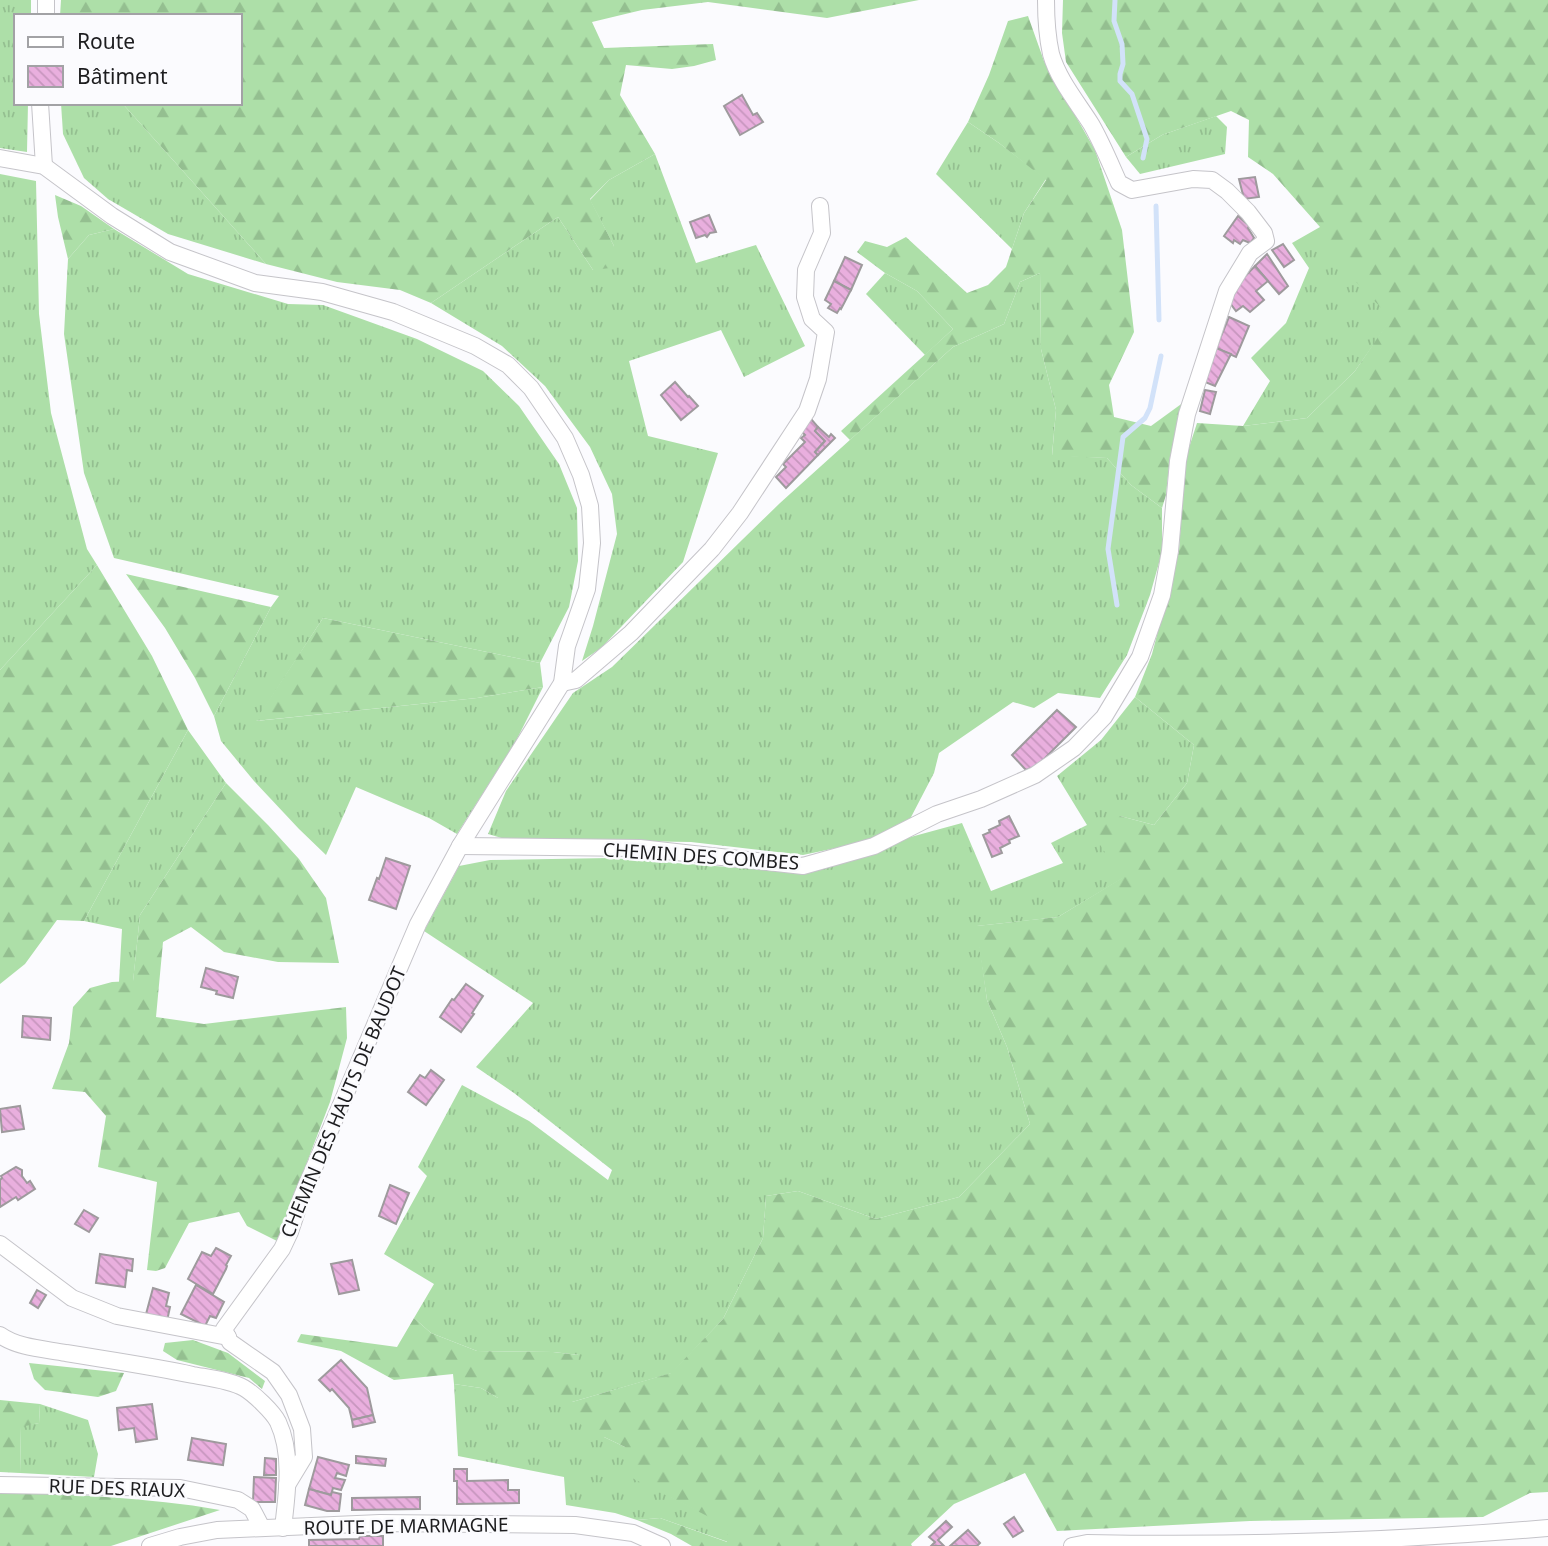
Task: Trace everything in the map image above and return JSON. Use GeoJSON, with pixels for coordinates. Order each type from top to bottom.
{"type":"FeatureCollection","features":[{"type":"Feature","properties":{"kind":"street","name":"CHEMIN DES COMBES"},"geometry":{"type":"LineString","coordinates":[[460,846],[640,848],[803,866],[874,846],[937,814],[981,799],[1035,775],[1074,748],[1104,717],[1140,657],[1161,594],[1168,562],[1178,461],[1187,414],[1227,291],[1250,253],[1266,241],[1264,233],[1248,212],[1212,180],[1193,178],[1132,190],[1119,183],[1107,154],[1071,95],[1052,56],[1046,20],[1046,0]]}},
{"type":"Feature","properties":{"kind":"street"},"geometry":{"type":"LineString","coordinates":[[40,105],[44,166]]}},
{"type":"Feature","properties":{"kind":"street"},"geometry":{"type":"LineString","coordinates":[[0,158],[44,166],[112,216],[170,252],[255,283],[322,292],[393,312],[475,346],[508,365],[531,388],[565,438],[590,506],[592,543],[587,589],[567,646],[562,683],[460,846]]}},
{"type":"Feature","properties":{"kind":"street"},"geometry":{"type":"LineString","coordinates":[[562,683],[576,680],[605,657],[712,549],[740,513],[807,411],[818,379],[826,332],[812,319],[805,297],[806,270],[822,233],[821,206]]}},
{"type":"Feature","properties":{"kind":"street","name":"CHEMIN DES HAUTS DE BAUDOT"},"geometry":{"type":"LineString","coordinates":[[228,1337],[224,1329],[282,1249],[418,924],[460,846]]}},
{"type":"Feature","properties":{"kind":"street"},"geometry":{"type":"LineString","coordinates":[[0,1244],[72,1298],[117,1317],[228,1337],[230,1342],[273,1372],[289,1395],[302,1429],[304,1457],[287,1485]]}},
{"type":"Feature","properties":{"kind":"street"},"geometry":{"type":"LineString","coordinates":[[0,1335],[33,1347],[209,1378],[244,1388],[264,1405],[277,1421],[287,1455],[283,1528]]}},
{"type":"Feature","properties":{"kind":"street","name":"RUE DES RIAUX"},"geometry":{"type":"LineString","coordinates":[[0,1485],[180,1488],[238,1500],[252,1509],[262,1528]]}},
{"type":"Feature","properties":{"kind":"street","name":"ROUTE DE MARMAGNE"},"geometry":{"type":"LineString","coordinates":[[150,1546],[217,1530],[380,1523],[575,1525],[633,1533],[662,1546]]}},
{"type":"Feature","properties":{"kind":"street"},"geometry":{"type":"LineString","coordinates":[[1072,1546],[1087,1543],[1219,1545],[1368,1542],[1548,1528]]}},
{"type":"Feature","properties":{"kind":"street"},"geometry":{"type":"LineString","coordinates":[[199,1546],[217,1530]]}},
{"type":"Feature","properties":{"kind":"green space"},"geometry":{"type":"Polygon","coordinates":[[[0,0],[31,0],[31,14],[14,14],[14,105],[28,105],[27,152],[0,148],[0,0]]]}},
{"type":"Feature","properties":{"kind":"green space"},"geometry":{"type":"Polygon","coordinates":[[[61,0],[919,0],[827,18],[708,2],[642,10],[592,22],[604,48],[713,44],[716,60],[672,69],[626,65],[620,95],[655,154],[609,180],[590,199],[614,246],[610,268],[593,270],[558,217],[431,303],[400,290],[337,282],[266,264],[124,105],[242,105],[242,14],[60,14],[61,0]]]}},
{"type":"Feature","properties":{"kind":"green space"},"geometry":{"type":"Polygon","coordinates":[[[1063,0],[1548,0],[1548,1492],[1530,1493],[1483,1517],[1250,1521],[1057,1531],[1025,1473],[954,1504],[911,1544],[912,1546],[692,1546],[637,1520],[660,1518],[727,1542],[727,1526],[630,1477],[625,1447],[604,1437],[587,1437],[571,1402],[498,1398],[481,1388],[454,1384],[453,1374],[394,1380],[341,1351],[297,1342],[301,1334],[397,1347],[414,1318],[431,1333],[477,1351],[579,1355],[572,1402],[671,1373],[723,1319],[763,1238],[766,1196],[798,1191],[876,1219],[959,1197],[1030,1124],[1007,1047],[987,1000],[976,926],[1058,917],[1122,878],[1087,825],[1120,816],[1154,825],[1187,783],[1194,745],[1135,697],[1152,654],[1179,551],[1185,460],[1197,423],[1243,426],[1307,418],[1355,371],[1391,318],[1321,246],[1320,227],[1273,174],[1248,157],[1249,120],[1231,111],[1162,135],[1126,157],[1066,62],[1062,33],[1063,0]]]}},
{"type":"Feature","properties":{"kind":"green space"},"geometry":{"type":"Polygon","coordinates":[[[1028,16],[1044,61],[1095,150],[1122,230],[1134,332],[1109,385],[1114,417],[1151,426],[1184,402],[1170,457],[1162,508],[1131,485],[1107,458],[1052,456],[1056,410],[1041,349],[1040,273],[1020,282],[1004,324],[953,347],[850,440],[841,431],[953,329],[917,291],[885,273],[857,252],[865,241],[887,247],[906,237],[967,293],[988,285],[1006,267],[1024,213],[1046,180],[968,122],[989,75],[1008,21],[1028,16]]]}},
{"type":"Feature","properties":{"kind":"green space"},"geometry":{"type":"Polygon","coordinates":[[[61,105],[124,105],[266,264],[168,234],[108,199],[84,178],[63,134],[61,105]]]}},
{"type":"Feature","properties":{"kind":"green space"},"geometry":{"type":"Polygon","coordinates":[[[1216,116],[1227,127],[1225,154],[1140,174],[1126,157],[1162,135],[1216,116]]]}},
{"type":"Feature","properties":{"kind":"green space"},"geometry":{"type":"Polygon","coordinates":[[[968,122],[1046,179],[1024,213],[1012,249],[936,174],[968,122]]]}},
{"type":"Feature","properties":{"kind":"green space"},"geometry":{"type":"Polygon","coordinates":[[[655,154],[696,263],[756,245],[805,346],[744,377],[721,330],[629,361],[648,436],[718,453],[683,562],[601,648],[582,661],[617,534],[612,494],[590,447],[545,386],[502,346],[431,303],[558,217],[593,270],[614,246],[590,200],[609,180],[655,154]]]}},
{"type":"Feature","properties":{"kind":"green space"},"geometry":{"type":"Polygon","coordinates":[[[0,174],[36,181],[39,314],[51,413],[87,549],[97,565],[0,670],[0,174]]]}},
{"type":"Feature","properties":{"kind":"green space"},"geometry":{"type":"Polygon","coordinates":[[[55,195],[81,206],[114,229],[89,235],[68,259],[55,195]]]}},
{"type":"Feature","properties":{"kind":"green space"},"geometry":{"type":"Polygon","coordinates":[[[1320,227],[1392,318],[1355,371],[1307,418],[1243,426],[1270,381],[1251,358],[1286,323],[1309,268],[1292,243],[1320,227]]]}},
{"type":"Feature","properties":{"kind":"green space"},"geometry":{"type":"Polygon","coordinates":[[[114,229],[188,274],[288,304],[323,305],[417,339],[483,371],[519,406],[559,464],[577,508],[578,561],[569,607],[540,663],[323,618],[256,721],[477,698],[543,687],[515,743],[457,834],[429,818],[356,787],[326,855],[254,781],[221,741],[214,716],[279,596],[114,558],[84,473],[64,334],[68,259],[89,235],[114,229]]]}},
{"type":"Feature","properties":{"kind":"green space"},"geometry":{"type":"Polygon","coordinates":[[[885,273],[917,291],[953,329],[925,355],[866,294],[885,273]]]}},
{"type":"Feature","properties":{"kind":"green space"},"geometry":{"type":"Polygon","coordinates":[[[1040,273],[1041,349],[1056,410],[1052,455],[1107,458],[1131,485],[1162,508],[1162,552],[1150,595],[1127,655],[1100,698],[1058,693],[1034,708],[1013,702],[939,753],[934,773],[909,821],[869,841],[803,855],[691,842],[505,839],[488,834],[506,791],[573,693],[612,667],[780,503],[953,347],[1004,324],[1020,282],[1040,273]]]}},
{"type":"Feature","properties":{"kind":"green space"},"geometry":{"type":"Polygon","coordinates":[[[97,565],[152,656],[188,730],[84,921],[57,920],[25,964],[0,984],[0,670],[97,565]]]}},
{"type":"Feature","properties":{"kind":"green space"},"geometry":{"type":"Polygon","coordinates":[[[126,574],[271,607],[214,716],[165,628],[126,574]]]}},
{"type":"Feature","properties":{"kind":"green space"},"geometry":{"type":"Polygon","coordinates":[[[323,618],[540,663],[543,687],[477,698],[255,721],[323,618]]]}},
{"type":"Feature","properties":{"kind":"green space"},"geometry":{"type":"Polygon","coordinates":[[[1135,697],[1194,745],[1187,783],[1154,825],[1120,816],[1123,878],[1058,917],[977,926],[987,1000],[1007,1047],[1030,1124],[959,1197],[876,1219],[798,1191],[766,1196],[763,1238],[723,1319],[672,1373],[572,1402],[604,1437],[625,1447],[671,1497],[727,1525],[728,1542],[660,1518],[637,1520],[615,1513],[566,1505],[564,1477],[458,1456],[454,1384],[481,1388],[498,1398],[579,1355],[477,1351],[431,1333],[414,1318],[434,1284],[384,1254],[427,1176],[418,1167],[462,1085],[529,1121],[608,1180],[612,1170],[514,1093],[476,1067],[533,1003],[424,931],[459,866],[490,860],[610,858],[794,872],[872,854],[907,838],[962,823],[991,891],[1063,863],[1051,843],[1087,825],[1057,776],[1101,740],[1135,697]]]}},
{"type":"Feature","properties":{"kind":"green space"},"geometry":{"type":"Polygon","coordinates":[[[188,730],[226,783],[140,915],[133,982],[119,982],[122,929],[84,921],[188,730]]]}},
{"type":"Feature","properties":{"kind":"green space"},"geometry":{"type":"Polygon","coordinates":[[[226,783],[299,859],[326,898],[339,963],[278,962],[224,952],[191,927],[163,942],[156,1017],[204,1024],[346,1007],[347,1038],[330,1102],[277,1241],[247,1226],[239,1212],[189,1223],[165,1268],[147,1270],[157,1182],[98,1167],[106,1116],[85,1092],[52,1089],[69,1043],[73,1007],[90,988],[112,982],[133,981],[140,915],[226,783]]]}},
{"type":"Feature","properties":{"kind":"green space"},"geometry":{"type":"Polygon","coordinates":[[[193,1340],[228,1353],[265,1381],[262,1389],[249,1378],[177,1360],[163,1351],[165,1343],[193,1340]]]}},
{"type":"Feature","properties":{"kind":"green space"},"geometry":{"type":"Polygon","coordinates":[[[29,1363],[124,1373],[116,1391],[98,1397],[45,1390],[34,1379],[29,1363]]]}},
{"type":"Feature","properties":{"kind":"green space"},"geometry":{"type":"Polygon","coordinates":[[[0,1400],[40,1404],[39,1423],[21,1427],[20,1473],[0,1472],[0,1400]]]}},
{"type":"Feature","properties":{"kind":"green space"},"geometry":{"type":"Polygon","coordinates":[[[40,1404],[88,1420],[98,1454],[94,1477],[20,1473],[21,1426],[39,1423],[40,1404]]]}},
{"type":"Feature","properties":{"kind":"green space"},"geometry":{"type":"Polygon","coordinates":[[[0,1492],[138,1499],[220,1510],[111,1546],[0,1546],[0,1492]]]}},
{"type":"Feature","properties":{"kind":"building"},"geometry":{"type":"Polygon","coordinates":[[[742,95],[753,115],[757,113],[763,122],[740,135],[724,106],[742,95]]]}},
{"type":"Feature","properties":{"kind":"building"},"geometry":{"type":"Polygon","coordinates":[[[1255,177],[1259,197],[1244,199],[1239,179],[1255,177]]]}},
{"type":"Feature","properties":{"kind":"building"},"geometry":{"type":"Polygon","coordinates":[[[709,215],[716,232],[707,237],[705,235],[696,238],[690,222],[709,215]]]}},
{"type":"Feature","properties":{"kind":"building"},"geometry":{"type":"Polygon","coordinates":[[[1238,216],[1249,226],[1254,238],[1250,243],[1243,240],[1240,244],[1234,240],[1233,243],[1224,236],[1238,216]]]}},
{"type":"Feature","properties":{"kind":"building"},"geometry":{"type":"Polygon","coordinates":[[[1283,244],[1294,260],[1284,267],[1272,250],[1283,244]]]}},
{"type":"Feature","properties":{"kind":"building"},"geometry":{"type":"Polygon","coordinates":[[[1267,254],[1288,286],[1279,294],[1255,266],[1267,254]]]}},
{"type":"Feature","properties":{"kind":"building"},"geometry":{"type":"Polygon","coordinates":[[[845,257],[862,265],[851,290],[834,281],[845,257]]]}},
{"type":"Feature","properties":{"kind":"building"},"geometry":{"type":"Polygon","coordinates":[[[1255,266],[1268,281],[1256,291],[1264,300],[1250,312],[1243,306],[1236,311],[1227,299],[1228,294],[1255,266]]]}},
{"type":"Feature","properties":{"kind":"building"},"geometry":{"type":"Polygon","coordinates":[[[834,281],[851,290],[837,313],[828,308],[831,304],[825,300],[834,281]]]}},
{"type":"Feature","properties":{"kind":"building"},"geometry":{"type":"Polygon","coordinates":[[[1229,317],[1249,326],[1236,357],[1216,348],[1229,317]]]}},
{"type":"Feature","properties":{"kind":"building"},"geometry":{"type":"Polygon","coordinates":[[[1216,348],[1231,354],[1215,386],[1205,382],[1216,348]]]}},
{"type":"Feature","properties":{"kind":"building"},"geometry":{"type":"Polygon","coordinates":[[[675,382],[698,406],[681,420],[661,395],[675,382]]]}},
{"type":"Feature","properties":{"kind":"building"},"geometry":{"type":"Polygon","coordinates":[[[1205,390],[1216,392],[1210,414],[1200,411],[1205,390]]]}},
{"type":"Feature","properties":{"kind":"building"},"geometry":{"type":"Polygon","coordinates":[[[811,419],[818,427],[815,431],[825,441],[815,452],[818,455],[786,488],[776,477],[786,467],[783,464],[805,442],[801,438],[805,435],[800,430],[811,419]]]}},
{"type":"Feature","properties":{"kind":"building"},"geometry":{"type":"Polygon","coordinates":[[[818,427],[829,437],[831,434],[835,438],[818,455],[815,452],[825,441],[815,431],[818,427]]]}},
{"type":"Feature","properties":{"kind":"building"},"geometry":{"type":"Polygon","coordinates":[[[1057,710],[1076,727],[1037,766],[1026,770],[1012,755],[1057,710]]]}},
{"type":"Feature","properties":{"kind":"building"},"geometry":{"type":"Polygon","coordinates":[[[1009,816],[1019,836],[1000,848],[1002,853],[992,857],[983,835],[1009,816]]]}},
{"type":"Feature","properties":{"kind":"building"},"geometry":{"type":"Polygon","coordinates":[[[386,858],[410,866],[396,909],[369,900],[386,858]]]}},
{"type":"Feature","properties":{"kind":"building"},"geometry":{"type":"Polygon","coordinates":[[[206,968],[238,977],[233,998],[201,987],[206,968]]]}},
{"type":"Feature","properties":{"kind":"building"},"geometry":{"type":"Polygon","coordinates":[[[466,984],[483,996],[461,1032],[440,1017],[466,984]]]}},
{"type":"Feature","properties":{"kind":"building"},"geometry":{"type":"Polygon","coordinates":[[[23,1016],[51,1018],[50,1040],[22,1037],[23,1016]]]}},
{"type":"Feature","properties":{"kind":"building"},"geometry":{"type":"Polygon","coordinates":[[[431,1070],[444,1080],[426,1105],[408,1092],[420,1075],[425,1078],[431,1070]]]}},
{"type":"Feature","properties":{"kind":"building"},"geometry":{"type":"Polygon","coordinates":[[[20,1106],[24,1129],[2,1132],[0,1109],[20,1106]]]}},
{"type":"Feature","properties":{"kind":"building"},"geometry":{"type":"Polygon","coordinates":[[[16,1167],[22,1170],[22,1176],[27,1183],[30,1181],[35,1189],[0,1207],[1,1176],[16,1167]]]}},
{"type":"Feature","properties":{"kind":"building"},"geometry":{"type":"Polygon","coordinates":[[[390,1185],[409,1193],[396,1224],[379,1216],[390,1185]]]}},
{"type":"Feature","properties":{"kind":"building"},"geometry":{"type":"Polygon","coordinates":[[[84,1210],[98,1218],[89,1232],[75,1224],[84,1210]]]}},
{"type":"Feature","properties":{"kind":"building"},"geometry":{"type":"Polygon","coordinates":[[[216,1248],[231,1256],[213,1294],[188,1279],[202,1252],[211,1256],[216,1248]]]}},
{"type":"Feature","properties":{"kind":"building"},"geometry":{"type":"Polygon","coordinates":[[[100,1254],[133,1259],[132,1271],[127,1270],[125,1287],[96,1283],[100,1254]]]}},
{"type":"Feature","properties":{"kind":"building"},"geometry":{"type":"Polygon","coordinates":[[[352,1260],[359,1290],[339,1294],[331,1264],[352,1260]]]}},
{"type":"Feature","properties":{"kind":"building"},"geometry":{"type":"Polygon","coordinates":[[[196,1285],[224,1302],[216,1318],[210,1316],[205,1326],[181,1314],[196,1285]]]}},
{"type":"Feature","properties":{"kind":"building"},"geometry":{"type":"Polygon","coordinates":[[[153,1288],[169,1293],[167,1321],[146,1314],[153,1288]]]}},
{"type":"Feature","properties":{"kind":"building"},"geometry":{"type":"Polygon","coordinates":[[[37,1290],[46,1295],[38,1308],[30,1303],[37,1290]]]}},
{"type":"Feature","properties":{"kind":"building"},"geometry":{"type":"Polygon","coordinates":[[[341,1360],[367,1388],[373,1415],[352,1420],[349,1408],[332,1389],[330,1391],[319,1380],[341,1360]]]}},
{"type":"Feature","properties":{"kind":"building"},"geometry":{"type":"Polygon","coordinates":[[[152,1404],[157,1439],[136,1442],[134,1428],[119,1430],[117,1408],[152,1404]]]}},
{"type":"Feature","properties":{"kind":"building"},"geometry":{"type":"Polygon","coordinates":[[[373,1415],[375,1422],[353,1427],[352,1420],[373,1415]]]}},
{"type":"Feature","properties":{"kind":"building"},"geometry":{"type":"Polygon","coordinates":[[[192,1438],[226,1444],[223,1465],[188,1460],[192,1438]]]}},
{"type":"Feature","properties":{"kind":"building"},"geometry":{"type":"Polygon","coordinates":[[[356,1456],[386,1459],[385,1466],[356,1463],[356,1456]]]}},
{"type":"Feature","properties":{"kind":"building"},"geometry":{"type":"Polygon","coordinates":[[[318,1457],[349,1465],[346,1476],[337,1473],[335,1478],[345,1480],[341,1490],[333,1488],[331,1495],[309,1489],[318,1457]]]}},
{"type":"Feature","properties":{"kind":"building"},"geometry":{"type":"Polygon","coordinates":[[[265,1458],[276,1459],[276,1475],[264,1475],[265,1458]]]}},
{"type":"Feature","properties":{"kind":"building"},"geometry":{"type":"Polygon","coordinates":[[[454,1469],[467,1469],[467,1481],[508,1480],[508,1490],[519,1490],[519,1503],[457,1504],[454,1469]]]}},
{"type":"Feature","properties":{"kind":"building"},"geometry":{"type":"Polygon","coordinates":[[[254,1477],[276,1478],[275,1502],[253,1502],[254,1477]]]}},
{"type":"Feature","properties":{"kind":"building"},"geometry":{"type":"Polygon","coordinates":[[[309,1489],[331,1495],[332,1492],[341,1494],[339,1511],[305,1505],[309,1489]]]}},
{"type":"Feature","properties":{"kind":"building"},"geometry":{"type":"Polygon","coordinates":[[[420,1497],[420,1509],[352,1510],[352,1498],[420,1497]]]}},
{"type":"Feature","properties":{"kind":"building"},"geometry":{"type":"Polygon","coordinates":[[[1014,1517],[1023,1531],[1013,1537],[1004,1524],[1014,1517]]]}},
{"type":"Feature","properties":{"kind":"building"},"geometry":{"type":"Polygon","coordinates":[[[946,1521],[952,1527],[938,1540],[944,1546],[931,1546],[935,1542],[929,1537],[946,1521]]]}},
{"type":"Feature","properties":{"kind":"building"},"geometry":{"type":"Polygon","coordinates":[[[968,1530],[980,1543],[977,1546],[950,1546],[968,1530]]]}},
{"type":"Feature","properties":{"kind":"building"},"geometry":{"type":"Polygon","coordinates":[[[360,1536],[383,1536],[383,1546],[309,1546],[309,1540],[359,1539],[360,1536]]]}},
{"type":"Feature","properties":{"kind":"waterway"},"geometry":{"type":"LineString","coordinates":[[1115,0],[1114,21],[1122,44],[1120,81],[1132,94],[1147,139],[1143,158]]}},
{"type":"Feature","properties":{"kind":"waterway"},"geometry":{"type":"LineString","coordinates":[[1156,206],[1159,320]]}},
{"type":"Feature","properties":{"kind":"waterway"},"geometry":{"type":"LineString","coordinates":[[1117,605],[1108,549],[1123,437],[1145,418],[1150,408],[1161,356]]}}]}
